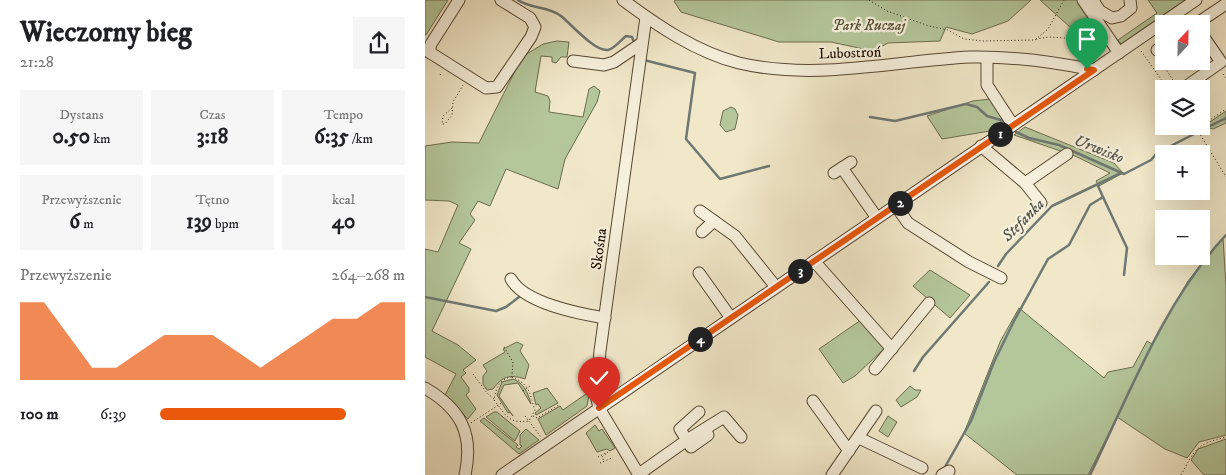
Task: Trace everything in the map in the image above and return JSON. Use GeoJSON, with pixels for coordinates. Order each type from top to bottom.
{"type":"FeatureCollection","features":[{"type":"Feature","properties":{"kind":"street"},"geometry":{"type":"LineString","coordinates":[[459,0],[431,44],[430,55],[462,77],[485,88],[496,88],[533,34],[535,27],[532,20],[501,0]]}},
{"type":"Feature","properties":{"kind":"street","name":"Lubostroń"},"geometry":{"type":"LineString","coordinates":[[623,0],[686,42],[737,62],[773,69],[877,68],[970,57],[1026,59],[1094,70]]}},
{"type":"Feature","properties":{"kind":"street"},"geometry":{"type":"LineString","coordinates":[[1090,2],[1112,18],[1121,16],[1131,8],[1130,0]]}},
{"type":"Feature","properties":{"kind":"street"},"geometry":{"type":"LineString","coordinates":[[502,475],[1196,0]]}},
{"type":"Feature","properties":{"kind":"street"},"geometry":{"type":"LineString","coordinates":[[1090,2],[1099,22],[1119,53]]}},
{"type":"Feature","properties":{"kind":"street"},"geometry":{"type":"LineString","coordinates":[[1210,15],[1226,4]]}},
{"type":"Feature","properties":{"kind":"street","name":"Skośna"},"geometry":{"type":"LineString","coordinates":[[639,475],[599,408],[593,380],[597,350],[605,318],[646,17]]}},
{"type":"Feature","properties":{"kind":"street"},"geometry":{"type":"LineString","coordinates":[[573,61],[604,65],[613,62],[633,47],[642,43]]}},
{"type":"Feature","properties":{"kind":"street"},"geometry":{"type":"LineString","coordinates":[[1210,47],[1221,62],[1210,68]]}},
{"type":"Feature","properties":{"kind":"street"},"geometry":{"type":"LineString","coordinates":[[987,58],[987,85],[1013,125]]}},
{"type":"Feature","properties":{"kind":"street"},"geometry":{"type":"LineString","coordinates":[[1190,80],[1207,70]]}},
{"type":"Feature","properties":{"kind":"street"},"geometry":{"type":"LineString","coordinates":[[981,146],[1025,183],[1041,203]]}},
{"type":"Feature","properties":{"kind":"street"},"geometry":{"type":"LineString","coordinates":[[1025,183],[1067,154]]}},
{"type":"Feature","properties":{"kind":"street"},"geometry":{"type":"LineString","coordinates":[[842,168],[877,218]]}},
{"type":"Feature","properties":{"kind":"street"},"geometry":{"type":"LineString","coordinates":[[896,206],[908,223],[969,262],[1001,278]]}},
{"type":"Feature","properties":{"kind":"street"},"geometry":{"type":"LineString","coordinates":[[700,211],[735,236],[776,287]]}},
{"type":"Feature","properties":{"kind":"street"},"geometry":{"type":"LineString","coordinates":[[702,232],[713,221]]}},
{"type":"Feature","properties":{"kind":"street"},"geometry":{"type":"LineString","coordinates":[[814,261],[891,349]]}},
{"type":"Feature","properties":{"kind":"street"},"geometry":{"type":"LineString","coordinates":[[699,274],[731,318]]}},
{"type":"Feature","properties":{"kind":"street"},"geometry":{"type":"LineString","coordinates":[[511,279],[523,292],[563,309],[605,318]]}},
{"type":"Feature","properties":{"kind":"street"},"geometry":{"type":"LineString","coordinates":[[875,369],[929,303]]}},
{"type":"Feature","properties":{"kind":"street"},"geometry":{"type":"LineString","coordinates":[[425,388],[448,406],[464,427],[469,454],[465,475]]}},
{"type":"Feature","properties":{"kind":"street"},"geometry":{"type":"LineString","coordinates":[[813,401],[849,451]]}},
{"type":"Feature","properties":{"kind":"street"},"geometry":{"type":"LineString","coordinates":[[699,412],[680,429],[691,447],[708,435]]}},
{"type":"Feature","properties":{"kind":"street"},"geometry":{"type":"LineString","coordinates":[[832,475],[876,412]]}},
{"type":"Feature","properties":{"kind":"street"},"geometry":{"type":"LineString","coordinates":[[639,475],[687,440],[724,417],[741,437]]}},
{"type":"Feature","properties":{"kind":"street"},"geometry":{"type":"LineString","coordinates":[[859,438],[922,468]]}},
{"type":"Feature","properties":{"kind":"path"},"geometry":{"type":"LineString","coordinates":[[869,0],[887,11],[929,26],[948,30],[964,39],[984,41],[1035,40],[1049,37],[1066,38],[1079,42],[1088,38]]}},
{"type":"Feature","properties":{"kind":"path"},"geometry":{"type":"LineString","coordinates":[[1035,40],[1047,29],[1064,0]]}},
{"type":"Feature","properties":{"kind":"path"},"geometry":{"type":"LineString","coordinates":[[1075,66],[1088,38],[1099,22]]}},
{"type":"Feature","properties":{"kind":"path"},"geometry":{"type":"LineString","coordinates":[[1135,42],[1162,80]]}},
{"type":"Feature","properties":{"kind":"path"},"geometry":{"type":"LineString","coordinates":[[1167,70],[1175,80]]}},
{"type":"Feature","properties":{"kind":"path"},"geometry":{"type":"LineString","coordinates":[[452,108],[443,116],[442,124],[445,124],[450,118],[462,77]]}},
{"type":"Feature","properties":{"kind":"path"},"geometry":{"type":"LineString","coordinates":[[1210,120],[1226,109]]}},
{"type":"Feature","properties":{"kind":"path"},"geometry":{"type":"LineString","coordinates":[[1200,135],[1226,177]]}},
{"type":"Feature","properties":{"kind":"path"},"geometry":{"type":"LineString","coordinates":[[504,347],[513,362],[512,377]]}},
{"type":"Feature","properties":{"kind":"path"},"geometry":{"type":"LineString","coordinates":[[473,374],[511,420],[517,423],[529,421]]}},
{"type":"Feature","properties":{"kind":"path"},"geometry":{"type":"LineString","coordinates":[[494,400],[499,384],[506,378],[512,377],[523,382],[529,387],[535,410],[529,421]]}},
{"type":"Feature","properties":{"kind":"path"},"geometry":{"type":"LineString","coordinates":[[523,391],[529,387]]}},
{"type":"Feature","properties":{"kind":"path"},"geometry":{"type":"LineString","coordinates":[[464,427],[503,402]]}},
{"type":"Feature","properties":{"kind":"path"},"geometry":{"type":"LineString","coordinates":[[532,415],[537,418],[559,405]]}},
{"type":"Feature","properties":{"kind":"path"},"geometry":{"type":"LineString","coordinates":[[525,416],[546,445]]}},
{"type":"Feature","properties":{"kind":"path"},"geometry":{"type":"LineString","coordinates":[[1181,475],[1197,448],[1206,442],[1226,437]]}},
{"type":"Feature","properties":{"kind":"path"},"geometry":{"type":"LineString","coordinates":[[598,457],[608,452],[603,457],[605,461]]}},
{"type":"Feature","properties":{"kind":"path"},"geometry":{"type":"LineString","coordinates":[[600,463],[612,458]]}},
{"type":"Feature","properties":{"kind":"green space"},"geometry":{"type":"Polygon","coordinates":[[[425,0],[448,0],[426,35],[425,35],[425,0]]]}},
{"type":"Feature","properties":{"kind":"green space","name":"Park Ruczaj"},"geometry":{"type":"Polygon","coordinates":[[[1031,0],[1008,21],[972,34],[946,27],[940,41],[888,43],[873,51],[831,42],[779,42],[681,12],[674,1],[1031,0]]]}},
{"type":"Feature","properties":{"kind":"green space"},"geometry":{"type":"Polygon","coordinates":[[[1040,0],[1078,0],[1096,26],[1081,37],[1040,0]]]}},
{"type":"Feature","properties":{"kind":"green space"},"geometry":{"type":"Polygon","coordinates":[[[1148,0],[1185,0],[1163,15],[1155,15],[1155,21],[1121,44],[1118,40],[1157,13],[1148,0]]]}},
{"type":"Feature","properties":{"kind":"green space"},"geometry":{"type":"Polygon","coordinates":[[[557,41],[569,42],[567,57],[561,57],[556,63],[552,62],[552,57],[541,56],[535,92],[548,96],[550,101],[549,112],[583,117],[589,89],[594,86],[600,91],[597,102],[565,159],[558,189],[506,169],[490,206],[478,201],[470,214],[475,220],[459,243],[471,249],[432,331],[458,345],[476,360],[463,370],[466,373],[461,377],[469,388],[469,392],[466,395],[476,409],[468,419],[445,395],[456,374],[425,357],[425,249],[438,252],[458,205],[449,201],[425,200],[425,146],[452,142],[479,143],[522,57],[543,44],[557,41]]]}},
{"type":"Feature","properties":{"kind":"green space"},"geometry":{"type":"Polygon","coordinates":[[[990,99],[1004,119],[990,131],[942,139],[927,116],[973,101],[990,99]]]}},
{"type":"Feature","properties":{"kind":"green space"},"geometry":{"type":"Polygon","coordinates":[[[731,107],[735,109],[738,115],[735,129],[726,132],[720,125],[723,111],[731,107]]]}},
{"type":"Feature","properties":{"kind":"green space"},"geometry":{"type":"Polygon","coordinates":[[[1226,111],[1226,123],[1213,129],[1210,128],[1210,122],[1226,111]]]}},
{"type":"Feature","properties":{"kind":"green space"},"geometry":{"type":"Polygon","coordinates":[[[1025,127],[1114,163],[1123,173],[1099,186],[1096,181],[1110,173],[1075,156],[1014,135],[1025,127]]]}},
{"type":"Feature","properties":{"kind":"green space"},"geometry":{"type":"Polygon","coordinates":[[[1223,238],[1226,286],[1226,435],[1199,442],[1187,458],[1165,449],[1117,417],[1088,475],[1017,475],[964,433],[1000,342],[1019,308],[1104,378],[1108,372],[1133,367],[1147,341],[1152,344],[1188,281],[1201,265],[1210,265],[1210,254],[1223,238]]]}},
{"type":"Feature","properties":{"kind":"green space"},"geometry":{"type":"Polygon","coordinates":[[[930,270],[970,295],[950,318],[913,286],[930,270]]]}},
{"type":"Feature","properties":{"kind":"green space"},"geometry":{"type":"Polygon","coordinates":[[[861,320],[885,348],[855,376],[843,383],[819,349],[861,320]]]}},
{"type":"Feature","properties":{"kind":"green space"},"geometry":{"type":"Polygon","coordinates":[[[517,342],[523,345],[520,351],[529,365],[525,379],[507,377],[500,381],[493,389],[487,390],[483,384],[483,376],[487,371],[483,365],[505,352],[503,349],[517,342]]]}},
{"type":"Feature","properties":{"kind":"green space"},"geometry":{"type":"Polygon","coordinates":[[[513,379],[520,383],[525,389],[531,404],[518,383],[504,385],[499,396],[513,416],[510,412],[508,413],[497,395],[502,382],[513,379]]]}},
{"type":"Feature","properties":{"kind":"green space"},"geometry":{"type":"Polygon","coordinates":[[[588,383],[591,383],[587,406],[546,435],[538,419],[560,406],[563,410],[586,394],[588,383]]]}},
{"type":"Feature","properties":{"kind":"green space"},"geometry":{"type":"Polygon","coordinates":[[[910,386],[915,390],[921,390],[917,397],[901,407],[896,400],[910,386]]]}},
{"type":"Feature","properties":{"kind":"green space"},"geometry":{"type":"Polygon","coordinates":[[[547,388],[558,403],[536,415],[535,413],[541,408],[538,404],[536,405],[533,393],[547,388]]]}},
{"type":"Feature","properties":{"kind":"green space"},"geometry":{"type":"Polygon","coordinates":[[[497,412],[520,431],[515,441],[486,417],[497,412]]]}},
{"type":"Feature","properties":{"kind":"green space"},"geometry":{"type":"Polygon","coordinates":[[[888,416],[897,422],[888,437],[879,431],[888,416]]]}},
{"type":"Feature","properties":{"kind":"green space"},"geometry":{"type":"Polygon","coordinates":[[[484,418],[518,445],[516,447],[519,449],[522,446],[520,445],[520,435],[526,429],[539,440],[519,454],[480,421],[484,418]]]}},
{"type":"Feature","properties":{"kind":"green space"},"geometry":{"type":"Polygon","coordinates":[[[595,425],[599,431],[602,429],[615,448],[610,451],[607,449],[597,452],[586,433],[595,425]]]}},
{"type":"Feature","properties":{"kind":"green space"},"geometry":{"type":"Polygon","coordinates":[[[1226,439],[1226,475],[1204,475],[1191,460],[1198,449],[1226,439]]]}},
{"type":"Feature","properties":{"kind":"waterway","name":"Urwisko"},"geometry":{"type":"LineString","coordinates":[[518,0],[556,13],[597,47],[608,50],[626,36],[632,37],[634,42]]}},
{"type":"Feature","properties":{"kind":"waterway","name":"Urwisko"},"geometry":{"type":"LineString","coordinates":[[644,60],[695,73],[686,139],[720,179],[769,166]]}},
{"type":"Feature","properties":{"kind":"waterway","name":"Urwisko"},"geometry":{"type":"LineString","coordinates":[[870,117],[895,121],[966,104],[977,107],[987,116],[1004,121]]}},
{"type":"Feature","properties":{"kind":"waterway","name":"Urwisko"},"geometry":{"type":"LineString","coordinates":[[1210,126],[1226,118]]}},
{"type":"Feature","properties":{"kind":"waterway","name":"Urwisko"},"geometry":{"type":"LineString","coordinates":[[1016,132],[1029,138],[1059,145],[1124,174],[1151,160],[1157,153],[1192,135]]}},
{"type":"Feature","properties":{"kind":"waterway","name":"Stefanka"},"geometry":{"type":"LineString","coordinates":[[998,266],[1006,254],[1052,206],[1121,173]]}},
{"type":"Feature","properties":{"kind":"waterway"},"geometry":{"type":"LineString","coordinates":[[945,467],[971,421],[994,362],[1014,321],[1048,259],[1069,245],[1090,205],[1103,197],[1098,186]]}},
{"type":"Feature","properties":{"kind":"waterway"},"geometry":{"type":"LineString","coordinates":[[1103,197],[1127,248],[1124,275]]}},
{"type":"Feature","properties":{"kind":"waterway"},"geometry":{"type":"LineString","coordinates":[[1090,475],[1149,350],[1166,319],[1184,289],[1226,235]]}},
{"type":"Feature","properties":{"kind":"waterway"},"geometry":{"type":"LineString","coordinates":[[914,371],[923,357],[989,282]]}},
{"type":"Feature","properties":{"kind":"waterway"},"geometry":{"type":"LineString","coordinates":[[425,297],[496,311],[506,307],[519,297]]}},
{"type":"Feature","properties":{"kind":"route"},"geometry":{"type":"LineString","coordinates":[[599,408],[1094,70],[1087,69]]}}]}
